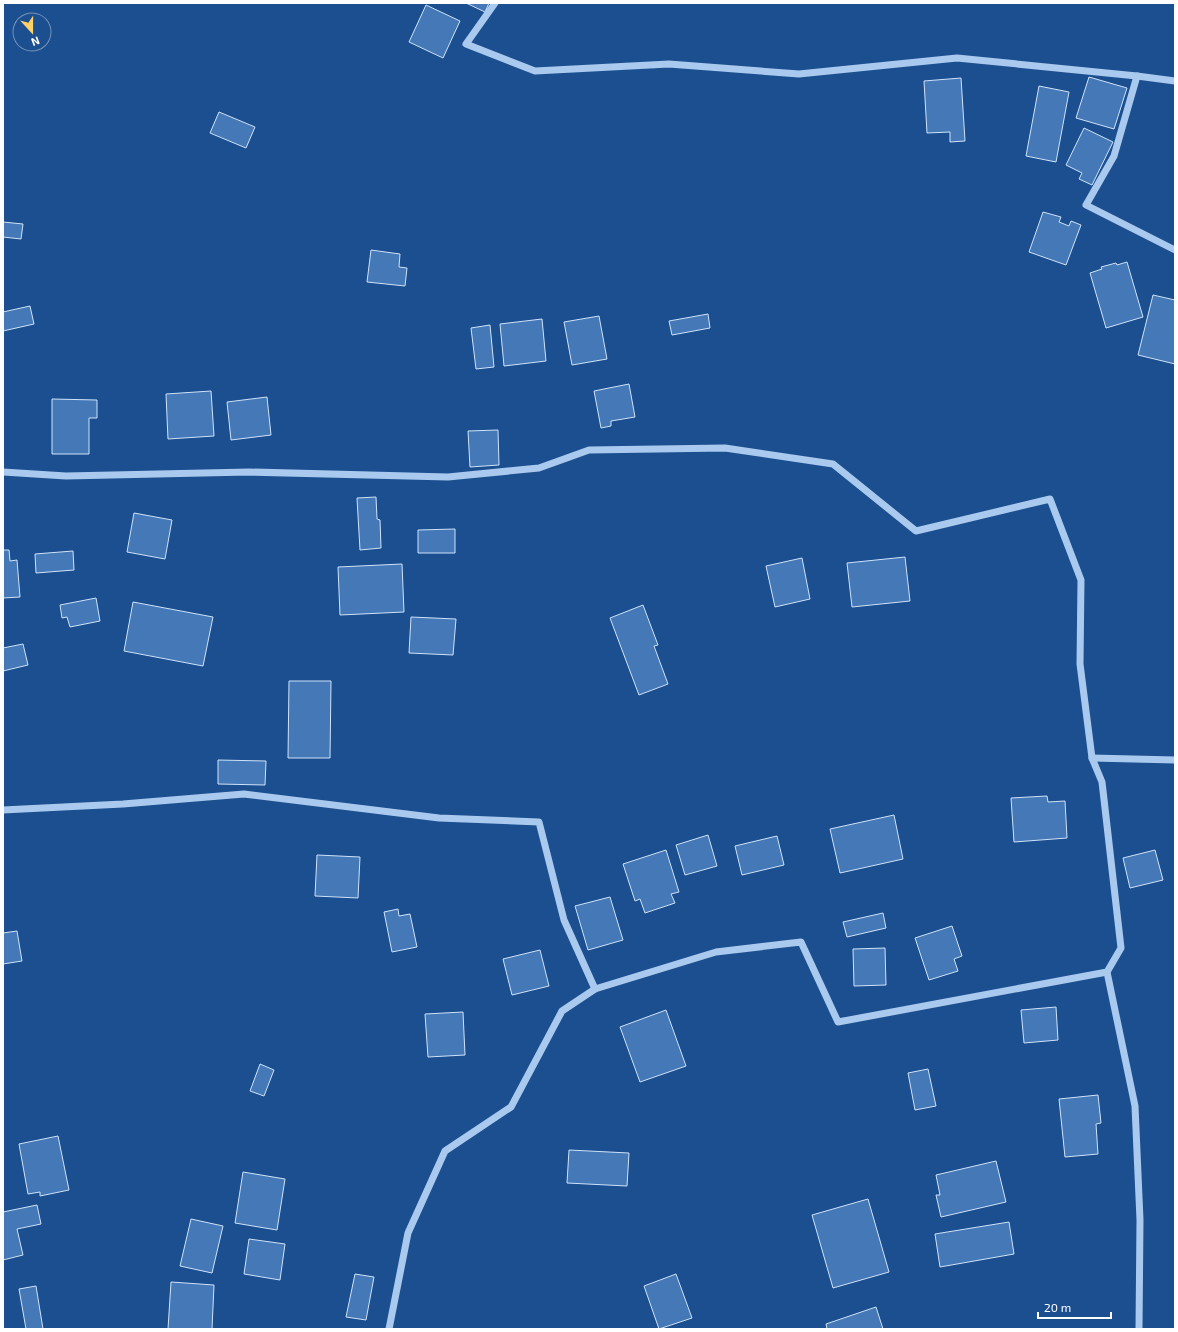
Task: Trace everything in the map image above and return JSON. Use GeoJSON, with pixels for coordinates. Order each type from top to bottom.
{"type":"FeatureCollection","features":[{"type":"Feature","properties":{"kind":"street"},"geometry":{"type":"LineString","coordinates":[[495,3],[466,44],[535,71],[669,64],[799,74],[957,58],[1175,81]]}},
{"type":"Feature","properties":{"kind":"street"},"geometry":{"type":"LineString","coordinates":[[1137,76],[1114,156],[1086,205],[1175,250]]}},
{"type":"Feature","properties":{"kind":"street"},"geometry":{"type":"LineString","coordinates":[[3,472],[66,476],[249,472],[448,477],[539,468],[589,450],[725,448],[833,464],[916,531],[1050,499],[1081,580],[1080,664],[1092,758],[1102,782],[1121,948],[1106,972],[1135,1106],[1140,1220],[1139,1329]]}},
{"type":"Feature","properties":{"kind":"street"},"geometry":{"type":"LineString","coordinates":[[1092,758],[1175,760]]}},
{"type":"Feature","properties":{"kind":"street"},"geometry":{"type":"LineString","coordinates":[[3,810],[123,804],[244,794],[439,818],[538,822],[564,920],[595,989]]}},
{"type":"Feature","properties":{"kind":"street"},"geometry":{"type":"LineString","coordinates":[[389,1329],[408,1233],[445,1151],[511,1108],[562,1011],[595,989],[716,952],[801,942],[838,1022],[1106,972]]}},
{"type":"Feature","properties":{"kind":"building"},"geometry":{"type":"Polygon","coordinates":[[[466,3],[489,3],[485,12],[466,3]]]}},
{"type":"Feature","properties":{"kind":"building"},"geometry":{"type":"Polygon","coordinates":[[[426,5],[460,21],[443,58],[409,42],[426,5]]]}},
{"type":"Feature","properties":{"kind":"building"},"geometry":{"type":"Polygon","coordinates":[[[1089,77],[1127,88],[1114,129],[1076,118],[1089,77]]]}},
{"type":"Feature","properties":{"kind":"building"},"geometry":{"type":"Polygon","coordinates":[[[961,78],[965,141],[950,142],[950,132],[927,133],[924,81],[961,78]]]}},
{"type":"Feature","properties":{"kind":"building"},"geometry":{"type":"Polygon","coordinates":[[[1039,86],[1069,92],[1056,162],[1026,156],[1039,86]]]}},
{"type":"Feature","properties":{"kind":"building"},"geometry":{"type":"Polygon","coordinates":[[[219,112],[255,127],[246,148],[210,133],[219,112]]]}},
{"type":"Feature","properties":{"kind":"building"},"geometry":{"type":"Polygon","coordinates":[[[1084,128],[1113,142],[1092,185],[1079,179],[1082,173],[1066,165],[1084,128]]]}},
{"type":"Feature","properties":{"kind":"building"},"geometry":{"type":"Polygon","coordinates":[[[1043,212],[1061,217],[1059,222],[1069,226],[1071,221],[1081,225],[1066,265],[1029,252],[1043,212]]]}},
{"type":"Feature","properties":{"kind":"building"},"geometry":{"type":"Polygon","coordinates":[[[3,222],[23,224],[21,239],[3,237],[3,222]]]}},
{"type":"Feature","properties":{"kind":"building"},"geometry":{"type":"Polygon","coordinates":[[[371,250],[400,254],[399,267],[407,268],[405,286],[367,282],[371,250]]]}},
{"type":"Feature","properties":{"kind":"building"},"geometry":{"type":"Polygon","coordinates":[[[1127,262],[1143,317],[1106,328],[1090,273],[1102,269],[1101,267],[1127,262]]]}},
{"type":"Feature","properties":{"kind":"building"},"geometry":{"type":"Polygon","coordinates":[[[1153,295],[1175,300],[1175,364],[1138,355],[1153,295]]]}},
{"type":"Feature","properties":{"kind":"building"},"geometry":{"type":"Polygon","coordinates":[[[30,306],[34,324],[3,331],[3,312],[30,306]]]}},
{"type":"Feature","properties":{"kind":"building"},"geometry":{"type":"Polygon","coordinates":[[[708,314],[710,328],[672,335],[669,321],[708,314]]]}},
{"type":"Feature","properties":{"kind":"building"},"geometry":{"type":"Polygon","coordinates":[[[599,316],[607,359],[572,365],[564,322],[599,316]]]}},
{"type":"Feature","properties":{"kind":"building"},"geometry":{"type":"Polygon","coordinates":[[[542,319],[546,361],[504,366],[500,324],[542,319]]]}},
{"type":"Feature","properties":{"kind":"building"},"geometry":{"type":"Polygon","coordinates":[[[490,325],[494,367],[476,369],[471,328],[490,325]]]}},
{"type":"Feature","properties":{"kind":"building"},"geometry":{"type":"Polygon","coordinates":[[[629,384],[635,417],[611,421],[611,426],[601,428],[594,391],[629,384]]]}},
{"type":"Feature","properties":{"kind":"building"},"geometry":{"type":"Polygon","coordinates":[[[211,391],[214,436],[168,439],[166,394],[211,391]]]}},
{"type":"Feature","properties":{"kind":"building"},"geometry":{"type":"Polygon","coordinates":[[[267,397],[271,435],[231,440],[227,402],[267,397]]]}},
{"type":"Feature","properties":{"kind":"building"},"geometry":{"type":"Polygon","coordinates":[[[52,399],[97,400],[97,418],[89,418],[89,454],[52,454],[52,399]]]}},
{"type":"Feature","properties":{"kind":"building"},"geometry":{"type":"Polygon","coordinates":[[[498,430],[499,465],[470,467],[468,431],[498,430]]]}},
{"type":"Feature","properties":{"kind":"building"},"geometry":{"type":"Polygon","coordinates":[[[376,497],[377,519],[380,520],[381,548],[360,550],[357,498],[376,497]]]}},
{"type":"Feature","properties":{"kind":"building"},"geometry":{"type":"Polygon","coordinates":[[[134,513],[172,520],[165,559],[127,552],[134,513]]]}},
{"type":"Feature","properties":{"kind":"building"},"geometry":{"type":"Polygon","coordinates":[[[455,529],[455,553],[418,553],[418,530],[455,529]]]}},
{"type":"Feature","properties":{"kind":"building"},"geometry":{"type":"Polygon","coordinates":[[[3,550],[9,550],[10,561],[17,560],[20,597],[3,598],[3,550]]]}},
{"type":"Feature","properties":{"kind":"building"},"geometry":{"type":"Polygon","coordinates":[[[73,551],[74,570],[36,573],[35,554],[73,551]]]}},
{"type":"Feature","properties":{"kind":"building"},"geometry":{"type":"Polygon","coordinates":[[[905,557],[910,601],[852,607],[847,563],[905,557]]]}},
{"type":"Feature","properties":{"kind":"building"},"geometry":{"type":"Polygon","coordinates":[[[802,558],[810,599],[775,607],[766,566],[802,558]]]}},
{"type":"Feature","properties":{"kind":"building"},"geometry":{"type":"Polygon","coordinates":[[[402,564],[404,612],[340,615],[338,567],[402,564]]]}},
{"type":"Feature","properties":{"kind":"building"},"geometry":{"type":"Polygon","coordinates":[[[96,598],[100,621],[70,627],[67,617],[62,618],[60,605],[96,598]]]}},
{"type":"Feature","properties":{"kind":"building"},"geometry":{"type":"Polygon","coordinates":[[[133,602],[213,617],[203,666],[124,651],[133,602]]]}},
{"type":"Feature","properties":{"kind":"building"},"geometry":{"type":"Polygon","coordinates":[[[643,605],[658,645],[654,646],[668,684],[639,695],[610,618],[643,605]]]}},
{"type":"Feature","properties":{"kind":"building"},"geometry":{"type":"Polygon","coordinates":[[[411,617],[456,619],[453,655],[409,653],[411,617]]]}},
{"type":"Feature","properties":{"kind":"building"},"geometry":{"type":"Polygon","coordinates":[[[23,644],[28,665],[3,671],[3,648],[23,644]]]}},
{"type":"Feature","properties":{"kind":"building"},"geometry":{"type":"Polygon","coordinates":[[[289,681],[331,681],[330,758],[288,758],[289,681]]]}},
{"type":"Feature","properties":{"kind":"building"},"geometry":{"type":"Polygon","coordinates":[[[218,760],[266,761],[265,785],[218,784],[218,760]]]}},
{"type":"Feature","properties":{"kind":"building"},"geometry":{"type":"Polygon","coordinates":[[[1047,796],[1048,802],[1065,801],[1067,838],[1014,842],[1011,798],[1047,796]]]}},
{"type":"Feature","properties":{"kind":"building"},"geometry":{"type":"Polygon","coordinates":[[[894,815],[903,859],[840,873],[830,829],[894,815]]]}},
{"type":"Feature","properties":{"kind":"building"},"geometry":{"type":"Polygon","coordinates":[[[708,835],[717,866],[685,875],[676,845],[708,835]]]}},
{"type":"Feature","properties":{"kind":"building"},"geometry":{"type":"Polygon","coordinates":[[[777,836],[784,865],[742,875],[735,846],[777,836]]]}},
{"type":"Feature","properties":{"kind":"building"},"geometry":{"type":"Polygon","coordinates":[[[666,850],[679,892],[671,894],[675,903],[645,913],[640,899],[635,901],[623,864],[666,850]]]}},
{"type":"Feature","properties":{"kind":"building"},"geometry":{"type":"Polygon","coordinates":[[[1155,850],[1163,880],[1130,888],[1123,858],[1155,850]]]}},
{"type":"Feature","properties":{"kind":"building"},"geometry":{"type":"Polygon","coordinates":[[[317,855],[360,857],[358,898],[315,896],[317,855]]]}},
{"type":"Feature","properties":{"kind":"building"},"geometry":{"type":"Polygon","coordinates":[[[610,897],[623,940],[588,950],[575,906],[610,897]]]}},
{"type":"Feature","properties":{"kind":"building"},"geometry":{"type":"Polygon","coordinates":[[[398,909],[399,916],[410,914],[417,947],[392,952],[384,912],[398,909]]]}},
{"type":"Feature","properties":{"kind":"building"},"geometry":{"type":"Polygon","coordinates":[[[883,913],[886,928],[847,937],[843,922],[883,913]]]}},
{"type":"Feature","properties":{"kind":"building"},"geometry":{"type":"Polygon","coordinates":[[[952,926],[962,956],[954,959],[958,971],[929,980],[915,938],[952,926]]]}},
{"type":"Feature","properties":{"kind":"building"},"geometry":{"type":"Polygon","coordinates":[[[17,931],[22,961],[3,964],[3,933],[17,931]]]}},
{"type":"Feature","properties":{"kind":"building"},"geometry":{"type":"Polygon","coordinates":[[[885,948],[886,985],[854,986],[853,949],[885,948]]]}},
{"type":"Feature","properties":{"kind":"building"},"geometry":{"type":"Polygon","coordinates":[[[540,950],[549,986],[512,995],[503,959],[540,950]]]}},
{"type":"Feature","properties":{"kind":"building"},"geometry":{"type":"Polygon","coordinates":[[[1056,1007],[1058,1040],[1024,1043],[1021,1010],[1056,1007]]]}},
{"type":"Feature","properties":{"kind":"building"},"geometry":{"type":"Polygon","coordinates":[[[666,1010],[686,1066],[640,1082],[620,1027],[666,1010]]]}},
{"type":"Feature","properties":{"kind":"building"},"geometry":{"type":"Polygon","coordinates":[[[463,1012],[465,1055],[428,1057],[425,1014],[463,1012]]]}},
{"type":"Feature","properties":{"kind":"building"},"geometry":{"type":"Polygon","coordinates":[[[260,1064],[274,1070],[264,1096],[250,1091],[260,1064]]]}},
{"type":"Feature","properties":{"kind":"building"},"geometry":{"type":"Polygon","coordinates":[[[928,1069],[936,1106],[915,1110],[908,1073],[928,1069]]]}},
{"type":"Feature","properties":{"kind":"building"},"geometry":{"type":"Polygon","coordinates":[[[1098,1095],[1101,1123],[1096,1124],[1098,1154],[1065,1157],[1059,1099],[1098,1095]]]}},
{"type":"Feature","properties":{"kind":"building"},"geometry":{"type":"Polygon","coordinates":[[[58,1136],[69,1190],[40,1196],[40,1192],[28,1194],[19,1144],[58,1136]]]}},
{"type":"Feature","properties":{"kind":"building"},"geometry":{"type":"Polygon","coordinates":[[[569,1150],[629,1153],[627,1186],[567,1183],[569,1150]]]}},
{"type":"Feature","properties":{"kind":"building"},"geometry":{"type":"Polygon","coordinates":[[[996,1161],[1006,1202],[941,1217],[936,1195],[940,1195],[936,1175],[996,1161]]]}},
{"type":"Feature","properties":{"kind":"building"},"geometry":{"type":"Polygon","coordinates":[[[243,1172],[285,1179],[277,1230],[235,1223],[243,1172]]]}},
{"type":"Feature","properties":{"kind":"building"},"geometry":{"type":"Polygon","coordinates":[[[868,1199],[889,1272],[833,1288],[812,1215],[868,1199]]]}},
{"type":"Feature","properties":{"kind":"building"},"geometry":{"type":"Polygon","coordinates":[[[37,1205],[41,1224],[17,1229],[23,1255],[3,1260],[3,1212],[37,1205]]]}},
{"type":"Feature","properties":{"kind":"building"},"geometry":{"type":"Polygon","coordinates":[[[191,1219],[223,1226],[212,1273],[180,1266],[191,1219]]]}},
{"type":"Feature","properties":{"kind":"building"},"geometry":{"type":"Polygon","coordinates":[[[1009,1222],[1014,1254],[940,1267],[935,1234],[1009,1222]]]}},
{"type":"Feature","properties":{"kind":"building"},"geometry":{"type":"Polygon","coordinates":[[[249,1239],[285,1244],[280,1280],[244,1274],[249,1239]]]}},
{"type":"Feature","properties":{"kind":"building"},"geometry":{"type":"Polygon","coordinates":[[[355,1274],[374,1277],[366,1320],[346,1317],[355,1274]]]}},
{"type":"Feature","properties":{"kind":"building"},"geometry":{"type":"Polygon","coordinates":[[[676,1274],[692,1318],[659,1329],[644,1286],[676,1274]]]}},
{"type":"Feature","properties":{"kind":"building"},"geometry":{"type":"Polygon","coordinates":[[[171,1282],[214,1285],[212,1329],[168,1329],[171,1282]]]}},
{"type":"Feature","properties":{"kind":"building"},"geometry":{"type":"Polygon","coordinates":[[[36,1286],[43,1329],[26,1329],[19,1289],[36,1286]]]}},
{"type":"Feature","properties":{"kind":"building"},"geometry":{"type":"Polygon","coordinates":[[[876,1307],[883,1329],[827,1329],[826,1324],[876,1307]]]}}]}
